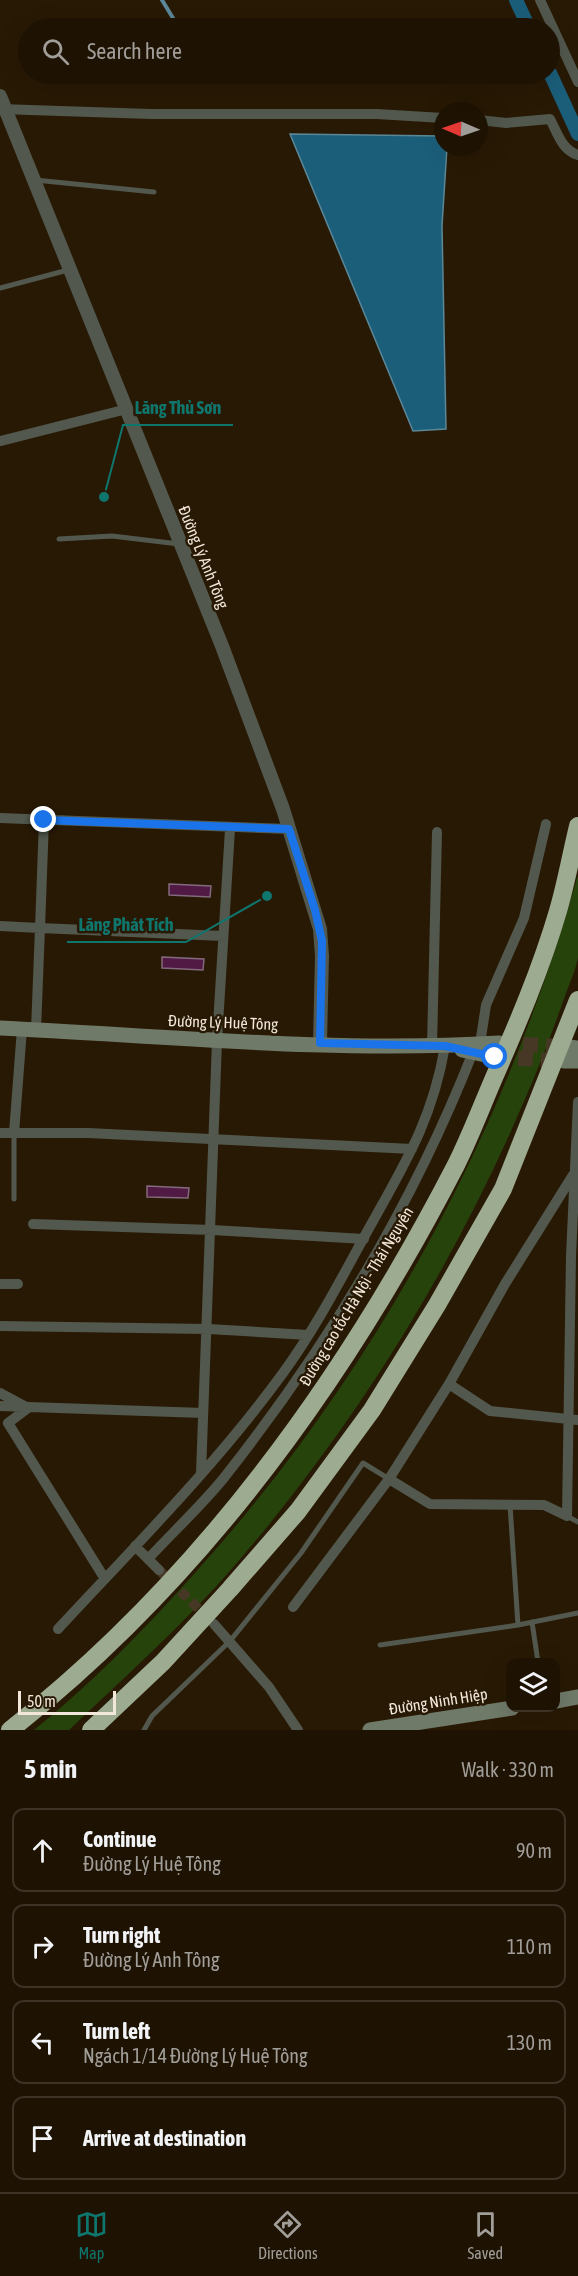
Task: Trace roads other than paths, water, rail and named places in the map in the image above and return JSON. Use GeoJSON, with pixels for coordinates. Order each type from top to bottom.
{"type":"FeatureCollection","features":[{"type":"Feature","properties":{"kind":"highway","name":"Đường cao tốc Hà Nội - Thái Nguyên"},"geometry":{"type":"LineString","coordinates":[[10,1730],[46,1702],[132,1620],[262,1473],[335,1374],[457,1163],[528,997],[558,911],[578,826]]}},
{"type":"Feature","properties":{"kind":"highway"},"geometry":{"type":"LineString","coordinates":[[91,1730],[163,1662],[230,1589],[298,1511],[372,1410],[437,1305],[502,1189],[578,1000]]}},
{"type":"Feature","properties":{"kind":"main road","name":"Đường Lý Huệ Tông"},"geometry":{"type":"LineString","coordinates":[[0,1028],[217,1041],[439,1046],[497,1050]]}},
{"type":"Feature","properties":{"kind":"main road"},"geometry":{"type":"LineString","coordinates":[[560,1700],[578,1697]]}},
{"type":"Feature","properties":{"kind":"main road","name":"Đường Ninh Hiệp"},"geometry":{"type":"LineString","coordinates":[[370,1730],[506,1708]]}},
{"type":"Feature","properties":{"kind":"street"},"geometry":{"type":"LineString","coordinates":[[540,0],[548,18]]}},
{"type":"Feature","properties":{"kind":"street"},"geometry":{"type":"LineString","coordinates":[[560,43],[578,82]]}},
{"type":"Feature","properties":{"kind":"street"},"geometry":{"type":"LineString","coordinates":[[2,105],[151,114],[377,114],[434,117]]}},
{"type":"Feature","properties":{"kind":"street","name":"Đường Lý Anh Tông"},"geometry":{"type":"LineString","coordinates":[[2,105],[222,646],[289,829],[315,910],[322,941],[320,1043]]}},
{"type":"Feature","properties":{"kind":"street"},"geometry":{"type":"LineString","coordinates":[[488,121],[506,123],[550,119],[563,146],[578,155]]}},
{"type":"Feature","properties":{"kind":"street"},"geometry":{"type":"LineString","coordinates":[[0,441],[127,410]]}},
{"type":"Feature","properties":{"kind":"street"},"geometry":{"type":"LineString","coordinates":[[0,818],[230,829],[289,829]]}},
{"type":"Feature","properties":{"kind":"street"},"geometry":{"type":"LineString","coordinates":[[14,1133],[29,1029],[40,927],[44,820]]}},
{"type":"Feature","properties":{"kind":"street"},"geometry":{"type":"LineString","coordinates":[[148,1559],[228,1472],[281,1402],[361,1281],[418,1178],[476,1048],[486,1005],[524,918],[546,824]]}},
{"type":"Feature","properties":{"kind":"street"},"geometry":{"type":"LineString","coordinates":[[201,1474],[209,1329],[217,1041],[230,829]]}},
{"type":"Feature","properties":{"kind":"street"},"geometry":{"type":"LineString","coordinates":[[58,1629],[201,1474],[283,1373],[346,1276],[412,1149],[438,1086],[437,832]]}},
{"type":"Feature","properties":{"kind":"street"},"geometry":{"type":"LineString","coordinates":[[0,926],[223,936]]}},
{"type":"Feature","properties":{"kind":"street"},"geometry":{"type":"LineString","coordinates":[[389,1479],[430,1504],[544,1505],[567,1516],[573,1488],[574,1173],[578,1102]]}},
{"type":"Feature","properties":{"kind":"street"},"geometry":{"type":"LineString","coordinates":[[0,1133],[88,1133],[412,1149]]}},
{"type":"Feature","properties":{"kind":"street"},"geometry":{"type":"LineString","coordinates":[[292,1607],[389,1479],[449,1384],[505,1284],[574,1173]]}},
{"type":"Feature","properties":{"kind":"street"},"geometry":{"type":"LineString","coordinates":[[33,1224],[212,1230],[364,1239]]}},
{"type":"Feature","properties":{"kind":"street"},"geometry":{"type":"LineString","coordinates":[[0,1284],[18,1284]]}},
{"type":"Feature","properties":{"kind":"street"},"geometry":{"type":"LineString","coordinates":[[0,1326],[209,1329],[308,1335]]}},
{"type":"Feature","properties":{"kind":"street"},"geometry":{"type":"LineString","coordinates":[[449,1384],[490,1411],[573,1420]]}},
{"type":"Feature","properties":{"kind":"street"},"geometry":{"type":"LineString","coordinates":[[0,1393],[28,1408]]}},
{"type":"Feature","properties":{"kind":"street"},"geometry":{"type":"LineString","coordinates":[[0,1406],[203,1413]]}},
{"type":"Feature","properties":{"kind":"street"},"geometry":{"type":"LineString","coordinates":[[28,1408],[4,1425],[105,1578]]}},
{"type":"Feature","properties":{"kind":"street"},"geometry":{"type":"LineString","coordinates":[[135,1546],[159,1570]]}},
{"type":"Feature","properties":{"kind":"street"},"geometry":{"type":"LineString","coordinates":[[214,1624],[269,1687],[298,1730]]}},
{"type":"Feature","properties":{"kind":"lane"},"geometry":{"type":"LineString","coordinates":[[34,180],[154,192]]}},
{"type":"Feature","properties":{"kind":"lane"},"geometry":{"type":"LineString","coordinates":[[0,288],[70,269]]}},
{"type":"Feature","properties":{"kind":"lane"},"geometry":{"type":"LineString","coordinates":[[59,539],[112,536],[181,543]]}},
{"type":"Feature","properties":{"kind":"lane"},"geometry":{"type":"LineString","coordinates":[[14,1133],[15,1200]]}},
{"type":"Feature","properties":{"kind":"lane"},"geometry":{"type":"LineString","coordinates":[[144,1730],[152,1716],[230,1641],[302,1553],[363,1463],[389,1479]]}},
{"type":"Feature","properties":{"kind":"lane"},"geometry":{"type":"LineString","coordinates":[[510,1505],[518,1625]]}},
{"type":"Feature","properties":{"kind":"lane"},"geometry":{"type":"LineString","coordinates":[[567,1516],[578,1522]]}},
{"type":"Feature","properties":{"kind":"lane"},"geometry":{"type":"LineString","coordinates":[[380,1645],[518,1625],[578,1613]]}},
{"type":"Feature","properties":{"kind":"lane"},"geometry":{"type":"LineString","coordinates":[[532,1622],[537,1658]]}},
{"type":"Feature","properties":{"kind":"water"},"geometry":{"type":"Polygon","coordinates":[[[290,134],[434,136],[434,156],[446,156],[442,226],[446,429],[413,431],[290,134]]]}},
{"type":"Feature","properties":{"kind":"waterway"},"geometry":{"type":"LineString","coordinates":[[162,0],[173,18]]}},
{"type":"Feature","properties":{"kind":"waterway"},"geometry":{"type":"LineString","coordinates":[[516,0],[524,18]]}},
{"type":"Feature","properties":{"kind":"waterway"},"geometry":{"type":"LineString","coordinates":[[555,84],[578,134]]}},
{"type":"Feature","properties":{"kind":"tunnel"},"geometry":{"type":"LineString","coordinates":[[500,1043],[569,1047]]}},
{"type":"Feature","properties":{"kind":"tunnel"},"geometry":{"type":"LineString","coordinates":[[495,1057],[564,1061]]}},
{"type":"Feature","properties":{"kind":"tunnel"},"geometry":{"type":"LineString","coordinates":[[159,1570],[208,1618]]}},
{"type":"Feature","properties":{"kind":"place","name":"Lăng Thủ Sơn"},"geometry":{"type":"Point","coordinates":[104,497]}},
{"type":"Feature","properties":{"kind":"place","name":"Lăng Phát Tích"},"geometry":{"type":"Point","coordinates":[267,896]}}]}
